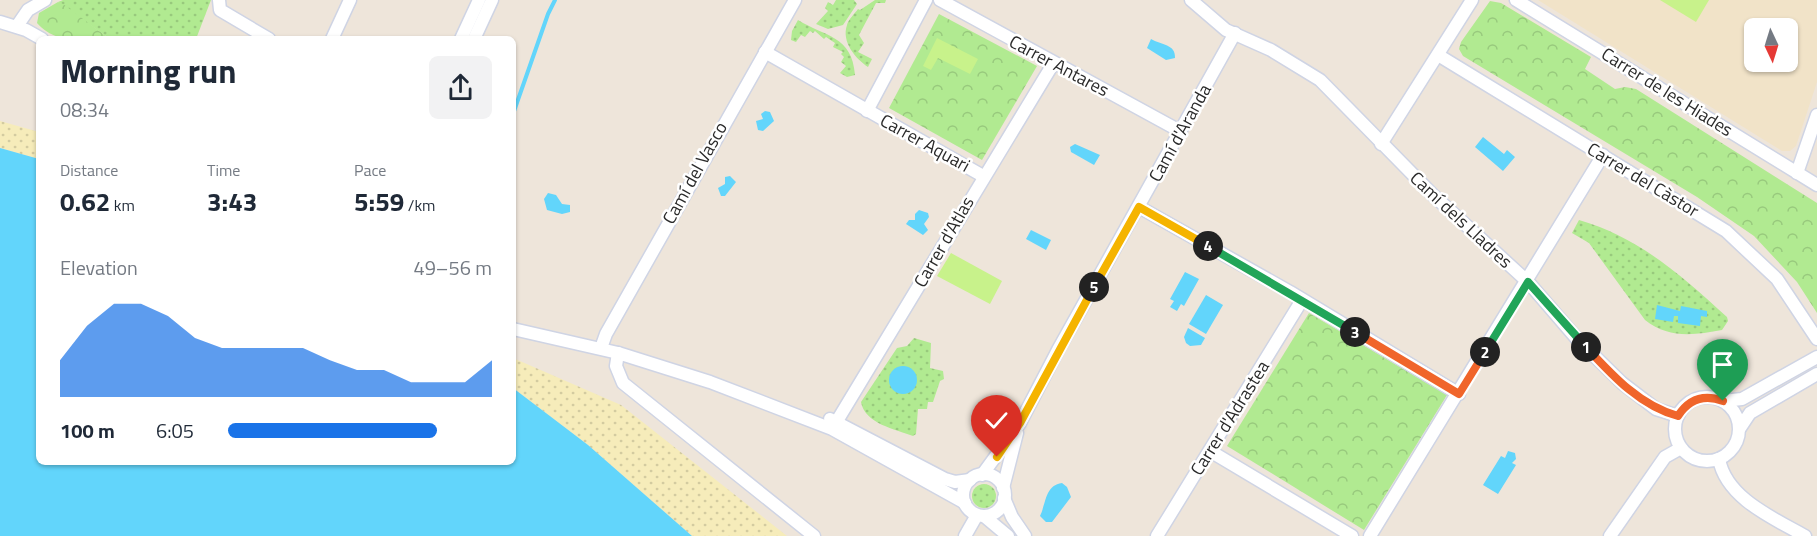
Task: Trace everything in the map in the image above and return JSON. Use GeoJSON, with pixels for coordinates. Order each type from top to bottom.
{"type":"FeatureCollection","features":[{"type":"Feature","properties":{"kind":"street"},"geometry":{"type":"LineString","coordinates":[[17,26],[28,10],[45,0]]}},
{"type":"Feature","properties":{"kind":"street"},"geometry":{"type":"LineString","coordinates":[[219,0],[220,10],[264,36]]}},
{"type":"Feature","properties":{"kind":"street"},"geometry":{"type":"LineString","coordinates":[[333,36],[350,0]]}},
{"type":"Feature","properties":{"kind":"street"},"geometry":{"type":"LineString","coordinates":[[462,36],[479,0]]}},
{"type":"Feature","properties":{"kind":"street"},"geometry":{"type":"LineString","coordinates":[[475,36],[492,0]]}},
{"type":"Feature","properties":{"kind":"street","name":"Camí del Vasco"},"geometry":{"type":"LineString","coordinates":[[601,348],[606,334],[679,202],[795,0]]}},
{"type":"Feature","properties":{"kind":"street","name":"Carrer Aquari"},"geometry":{"type":"LineString","coordinates":[[867,111],[926,0]]}},
{"type":"Feature","properties":{"kind":"street","name":"Carrer Antares"},"geometry":{"type":"LineString","coordinates":[[940,0],[1053,64],[1180,131]]}},
{"type":"Feature","properties":{"kind":"street","name":"Camí dels Lladres"},"geometry":{"type":"LineString","coordinates":[[1191,0],[1226,30],[1271,50],[1320,80],[1381,144],[1528,282],[1578,340],[1622,383],[1656,409],[1678,416]]}},
{"type":"Feature","properties":{"kind":"street"},"geometry":{"type":"LineString","coordinates":[[1381,144],[1472,0]]}},
{"type":"Feature","properties":{"kind":"street","name":"Carrer de les Hiades"},"geometry":{"type":"LineString","coordinates":[[1516,0],[1817,185]]}},
{"type":"Feature","properties":{"kind":"street"},"geometry":{"type":"LineString","coordinates":[[0,22],[17,26],[36,36]]}},
{"type":"Feature","properties":{"kind":"street","name":"Camí d'Aranda"},"geometry":{"type":"LineString","coordinates":[[982,475],[1020,423],[1058,350],[1235,33]]}},
{"type":"Feature","properties":{"kind":"street","name":"Carrer Aquari"},"geometry":{"type":"LineString","coordinates":[[765,52],[983,176]]}},
{"type":"Feature","properties":{"kind":"street","name":"Carrer del Càstor"},"geometry":{"type":"LineString","coordinates":[[1438,55],[1726,231],[1743,244],[1777,279],[1817,339]]}},
{"type":"Feature","properties":{"kind":"street","name":"Carrer d'Atlas"},"geometry":{"type":"LineString","coordinates":[[837,421],[983,176],[1053,64]]}},
{"type":"Feature","properties":{"kind":"street"},"geometry":{"type":"LineString","coordinates":[[1797,173],[1817,115]]}},
{"type":"Feature","properties":{"kind":"street"},"geometry":{"type":"LineString","coordinates":[[1370,536],[1528,282],[1534,264],[1603,155]]}},
{"type":"Feature","properties":{"kind":"street"},"geometry":{"type":"LineString","coordinates":[[1139,207],[1302,300],[1459,394]]}},
{"type":"Feature","properties":{"kind":"street","name":"Carrer d'Adrastea"},"geometry":{"type":"LineString","coordinates":[[1157,536],[1302,300]]}},
{"type":"Feature","properties":{"kind":"street"},"geometry":{"type":"LineString","coordinates":[[516,330],[618,352],[680,370],[848,437],[964,503],[1008,536]]}},
{"type":"Feature","properties":{"kind":"street"},"geometry":{"type":"LineString","coordinates":[[618,352],[616,366],[623,383],[814,536]]}},
{"type":"Feature","properties":{"kind":"street"},"geometry":{"type":"LineString","coordinates":[[1817,357],[1742,399],[1723,401],[1702,397],[1684,407],[1678,416],[1676,434],[1681,448],[1701,461],[1719,459],[1732,450],[1740,428],[1750,413],[1817,374]]}},
{"type":"Feature","properties":{"kind":"street"},"geometry":{"type":"LineString","coordinates":[[1723,401],[1737,417],[1740,428]]}},
{"type":"Feature","properties":{"kind":"street"},"geometry":{"type":"LineString","coordinates":[[774,407],[804,411],[837,421],[945,479],[955,482],[970,480],[982,475],[995,478],[1004,493],[1012,518],[1025,536]]}},
{"type":"Feature","properties":{"kind":"street","name":"Camí d'Aranda"},"geometry":{"type":"LineString","coordinates":[[1004,493],[1020,423]]}},
{"type":"Feature","properties":{"kind":"street"},"geometry":{"type":"LineString","coordinates":[[1610,536],[1665,457],[1681,448]]}},
{"type":"Feature","properties":{"kind":"street"},"geometry":{"type":"LineString","coordinates":[[1210,451],[1352,536]]}},
{"type":"Feature","properties":{"kind":"street"},"geometry":{"type":"LineString","coordinates":[[1719,459],[1721,472],[1743,498],[1805,536]]}},
{"type":"Feature","properties":{"kind":"street"},"geometry":{"type":"LineString","coordinates":[[964,503],[963,490],[970,480]]}},
{"type":"Feature","properties":{"kind":"street"},"geometry":{"type":"LineString","coordinates":[[965,536],[981,515],[998,511],[1004,493]]}},
{"type":"Feature","properties":{"kind":"shaded area"},"geometry":{"type":"Polygon","coordinates":[[[1538,0],[1817,0],[1817,82],[1796,146],[1790,151],[1782,151],[1538,0]]]}},
{"type":"Feature","properties":{"kind":"green space"},"geometry":{"type":"Polygon","coordinates":[[[63,0],[211,0],[197,36],[106,36],[58,2],[63,0]]]}},
{"type":"Feature","properties":{"kind":"green space"},"geometry":{"type":"Polygon","coordinates":[[[836,0],[854,0],[857,4],[843,25],[828,29],[816,24],[828,11],[825,8],[828,2],[833,5],[836,0]]]}},
{"type":"Feature","properties":{"kind":"green space"},"geometry":{"type":"Polygon","coordinates":[[[875,0],[886,0],[885,3],[876,3],[859,35],[864,43],[858,52],[872,59],[868,67],[851,49],[846,38],[846,31],[849,21],[858,9],[860,10],[875,0]]]}},
{"type":"Feature","properties":{"kind":"green space"},"geometry":{"type":"Polygon","coordinates":[[[1660,0],[1709,0],[1696,22],[1660,0]]]}},
{"type":"Feature","properties":{"kind":"green space"},"geometry":{"type":"Polygon","coordinates":[[[1490,1],[1501,3],[1591,57],[1585,69],[1615,89],[1625,87],[1636,89],[1817,203],[1817,313],[1797,282],[1754,236],[1697,197],[1463,56],[1459,49],[1461,42],[1490,1]]]}},
{"type":"Feature","properties":{"kind":"green space"},"geometry":{"type":"Polygon","coordinates":[[[58,2],[106,36],[53,35],[37,23],[39,13],[58,2]]]}},
{"type":"Feature","properties":{"kind":"green space"},"geometry":{"type":"Polygon","coordinates":[[[939,14],[1037,66],[982,160],[889,108],[939,14]]]}},
{"type":"Feature","properties":{"kind":"green space"},"geometry":{"type":"Polygon","coordinates":[[[798,20],[836,39],[843,45],[853,62],[855,75],[847,77],[840,73],[846,66],[841,62],[844,57],[841,54],[843,52],[833,47],[835,43],[826,37],[824,39],[815,31],[813,33],[810,31],[805,37],[801,35],[796,42],[791,40],[792,31],[798,20]]]}},
{"type":"Feature","properties":{"kind":"green space"},"geometry":{"type":"Polygon","coordinates":[[[937,38],[978,59],[970,74],[938,58],[931,70],[923,66],[937,38]]]}},
{"type":"Feature","properties":{"kind":"green space"},"geometry":{"type":"Polygon","coordinates":[[[1579,220],[1621,237],[1677,273],[1727,317],[1728,321],[1722,330],[1692,334],[1673,333],[1645,320],[1589,243],[1572,233],[1579,220]]]}},
{"type":"Feature","properties":{"kind":"green space"},"geometry":{"type":"Polygon","coordinates":[[[951,253],[1002,281],[990,304],[937,276],[951,253]]]}},
{"type":"Feature","properties":{"kind":"green space"},"geometry":{"type":"Polygon","coordinates":[[[1309,313],[1447,395],[1364,530],[1227,446],[1309,313]]]}},
{"type":"Feature","properties":{"kind":"green space"},"geometry":{"type":"Polygon","coordinates":[[[914,338],[931,343],[930,368],[943,371],[944,379],[940,381],[933,402],[928,402],[927,409],[918,409],[916,434],[913,436],[874,421],[868,416],[861,402],[897,348],[907,346],[914,338]]]}},
{"type":"Feature","properties":{"kind":"green space"},"geometry":{"type":"Polygon","coordinates":[[[984,484],[989,485],[995,491],[995,501],[989,507],[984,508],[979,507],[973,501],[972,496],[973,491],[979,485],[984,484]]]}},
{"type":"Feature","properties":{"kind":"sand"},"geometry":{"type":"Polygon","coordinates":[[[0,121],[36,131],[36,158],[0,148],[0,121]]]}},
{"type":"Feature","properties":{"kind":"sand"},"geometry":{"type":"Polygon","coordinates":[[[516,359],[621,405],[787,536],[692,536],[588,445],[516,390],[516,359]]]}},
{"type":"Feature","properties":{"kind":"water"},"geometry":{"type":"Polygon","coordinates":[[[1151,39],[1170,47],[1175,53],[1175,58],[1166,60],[1147,48],[1151,39]]]}},
{"type":"Feature","properties":{"kind":"water"},"geometry":{"type":"Polygon","coordinates":[[[765,111],[770,112],[774,121],[763,131],[758,130],[756,121],[763,119],[761,114],[765,111]]]}},
{"type":"Feature","properties":{"kind":"water"},"geometry":{"type":"Polygon","coordinates":[[[1483,137],[1504,154],[1507,150],[1515,157],[1503,171],[1475,147],[1483,137]]]}},
{"type":"Feature","properties":{"kind":"water"},"geometry":{"type":"Polygon","coordinates":[[[1075,144],[1100,155],[1094,165],[1071,152],[1070,147],[1075,144]]]}},
{"type":"Feature","properties":{"kind":"water"},"geometry":{"type":"Polygon","coordinates":[[[0,148],[36,158],[36,465],[516,465],[516,390],[588,445],[692,536],[0,536],[0,148]]]}},
{"type":"Feature","properties":{"kind":"water"},"geometry":{"type":"Polygon","coordinates":[[[730,176],[736,182],[725,196],[721,196],[718,188],[725,184],[725,177],[730,176]]]}},
{"type":"Feature","properties":{"kind":"water"},"geometry":{"type":"Polygon","coordinates":[[[548,193],[556,195],[562,204],[570,205],[570,212],[562,214],[547,210],[544,199],[548,193]]]}},
{"type":"Feature","properties":{"kind":"water"},"geometry":{"type":"Polygon","coordinates":[[[919,210],[928,213],[929,217],[924,224],[928,230],[923,235],[906,224],[909,220],[915,220],[915,214],[919,210]]]}},
{"type":"Feature","properties":{"kind":"water"},"geometry":{"type":"Polygon","coordinates":[[[1031,230],[1051,240],[1046,250],[1026,239],[1031,230]]]}},
{"type":"Feature","properties":{"kind":"water"},"geometry":{"type":"Polygon","coordinates":[[[1185,272],[1199,279],[1184,306],[1181,304],[1177,311],[1170,307],[1174,301],[1170,299],[1185,272]]]}},
{"type":"Feature","properties":{"kind":"water"},"geometry":{"type":"Polygon","coordinates":[[[1206,295],[1223,305],[1206,334],[1189,324],[1206,295]]]}},
{"type":"Feature","properties":{"kind":"water"},"geometry":{"type":"Polygon","coordinates":[[[1657,305],[1680,311],[1681,306],[1707,311],[1707,317],[1701,316],[1700,326],[1678,323],[1678,316],[1674,316],[1673,322],[1655,319],[1657,305]]]}},
{"type":"Feature","properties":{"kind":"water"},"geometry":{"type":"Polygon","coordinates":[[[1188,328],[1205,338],[1201,345],[1190,346],[1186,343],[1184,337],[1188,328]]]}},
{"type":"Feature","properties":{"kind":"water"},"geometry":{"type":"Polygon","coordinates":[[[903,366],[913,370],[917,380],[913,390],[903,394],[893,390],[889,380],[893,370],[903,366]]]}},
{"type":"Feature","properties":{"kind":"water"},"geometry":{"type":"Polygon","coordinates":[[[1508,451],[1515,453],[1516,459],[1512,463],[1516,465],[1498,494],[1483,485],[1501,456],[1505,458],[1508,451]]]}},
{"type":"Feature","properties":{"kind":"water"},"geometry":{"type":"Polygon","coordinates":[[[1062,483],[1067,487],[1071,497],[1052,522],[1046,522],[1040,516],[1049,491],[1056,484],[1062,483]]]}},
{"type":"Feature","properties":{"kind":"waterway"},"geometry":{"type":"LineString","coordinates":[[516,105],[555,0]]}},
{"type":"Feature","properties":{"kind":"route"},"geometry":{"type":"LineString","coordinates":[[997,457],[1020,423],[1058,350],[1139,207],[1290,292],[1459,394],[1528,282],[1578,340],[1604,366],[1637,396],[1656,409],[1678,416],[1684,407],[1702,397],[1723,401]]}}]}
